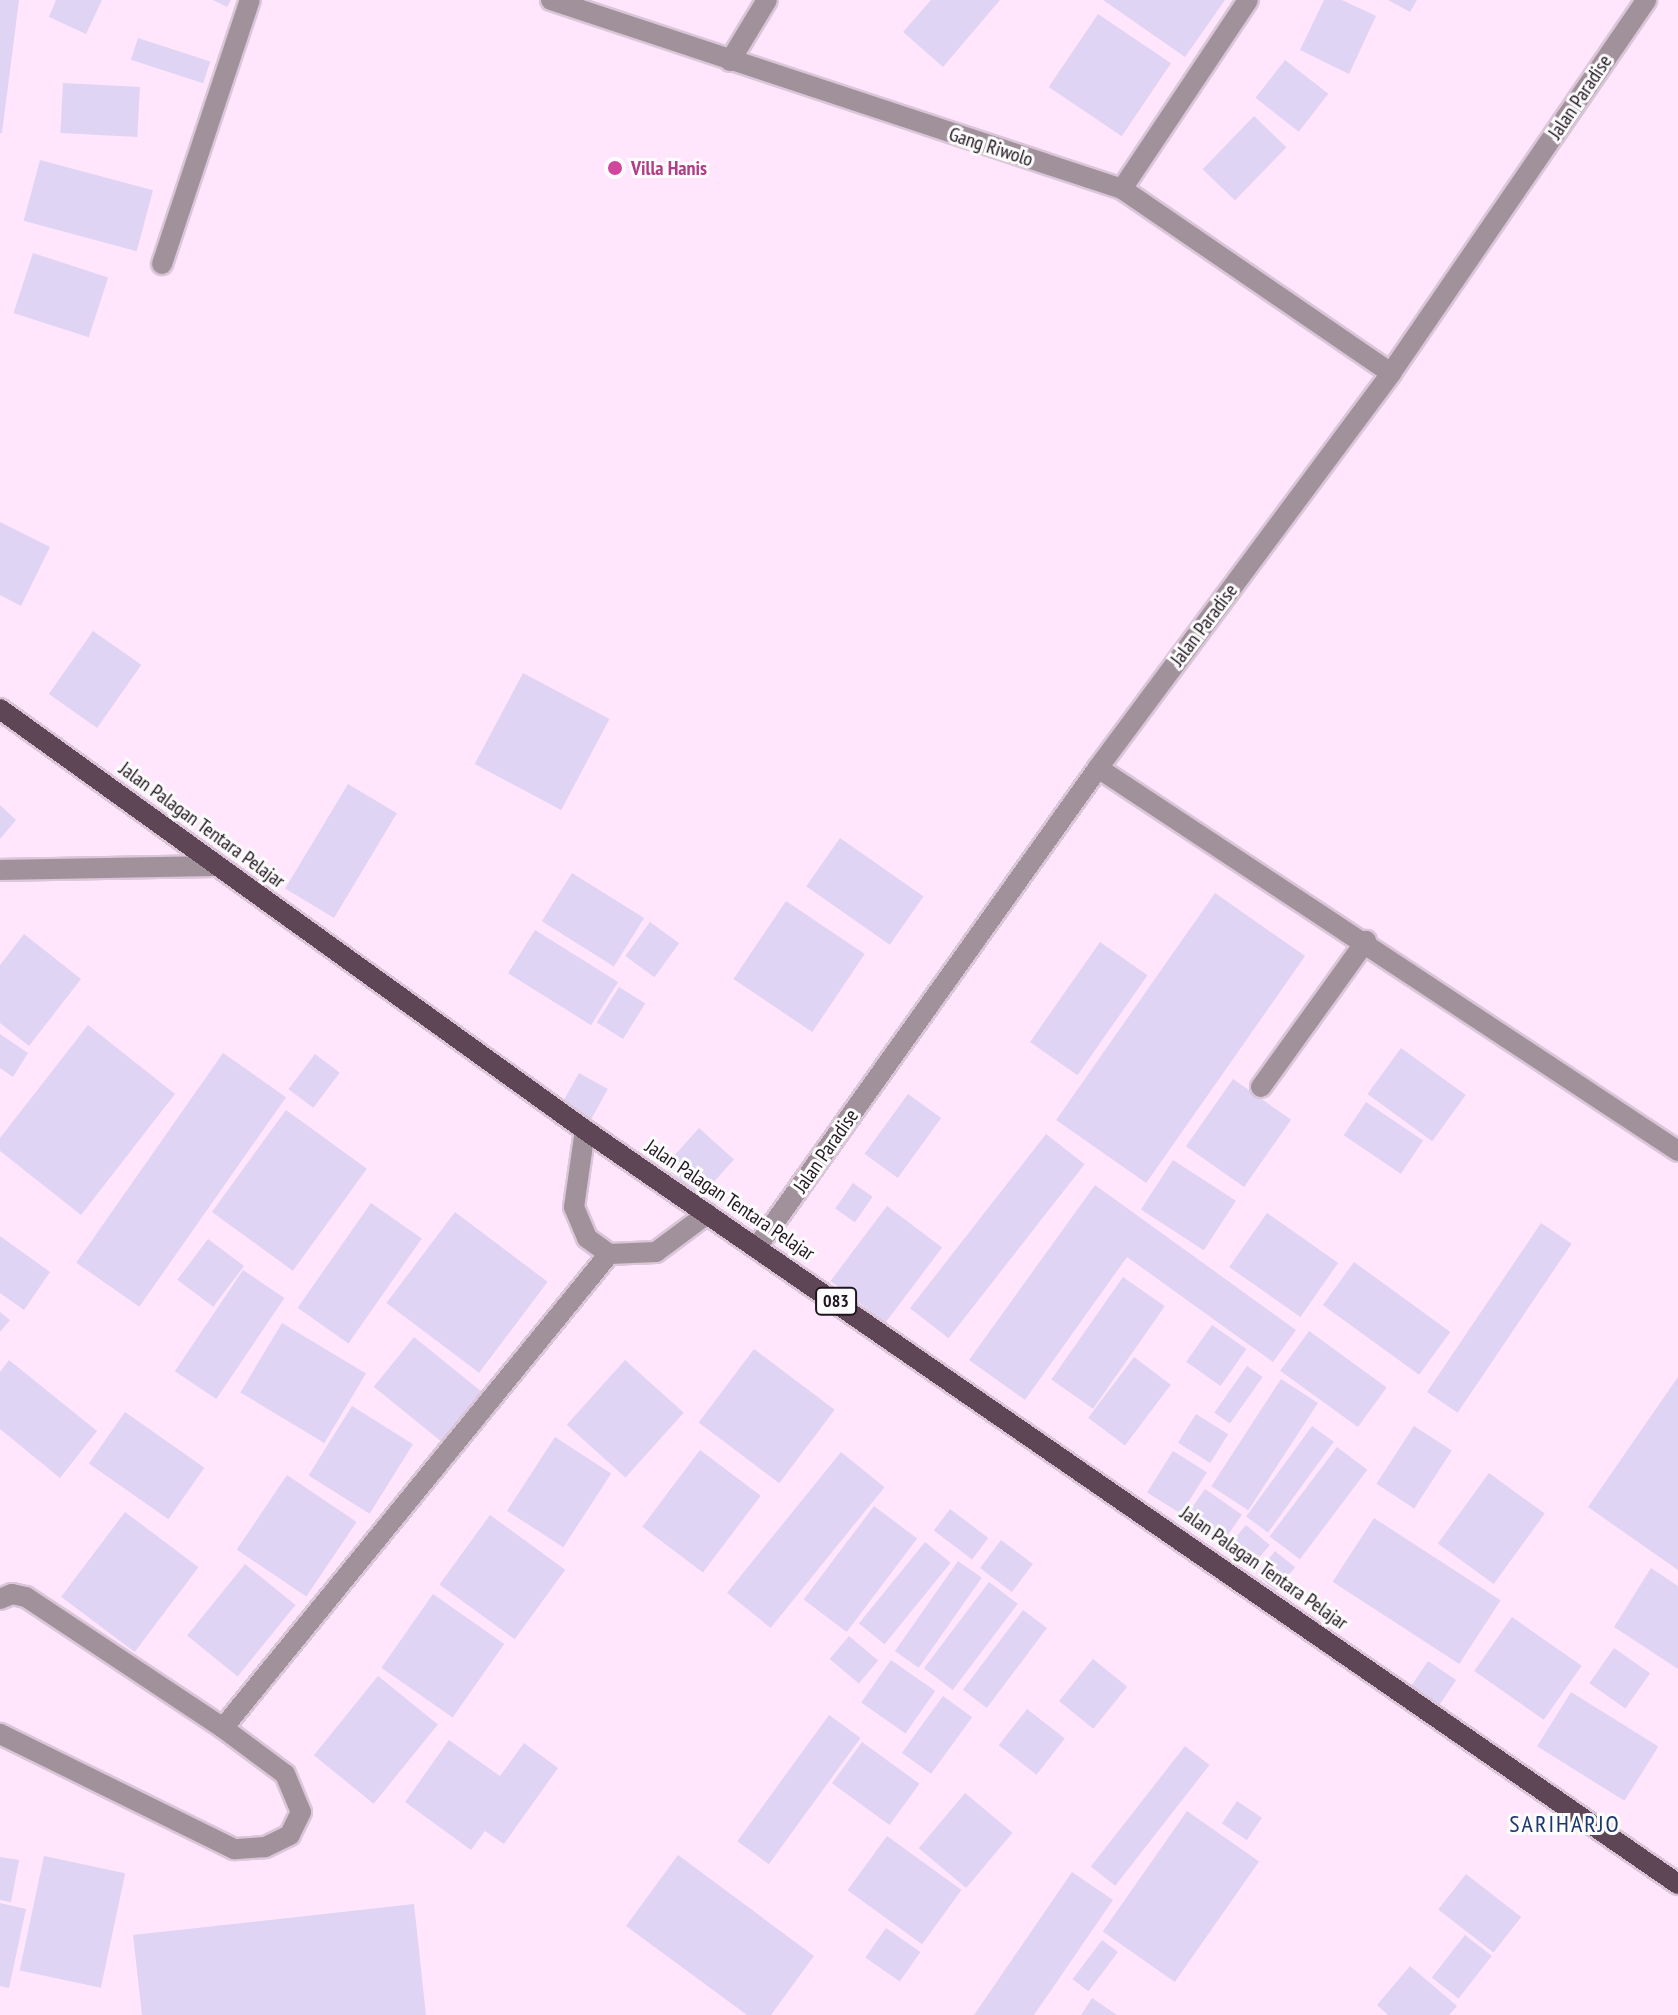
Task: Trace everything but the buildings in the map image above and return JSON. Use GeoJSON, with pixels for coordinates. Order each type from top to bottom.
{"type":"FeatureCollection","features":[{"type":"Feature","properties":{"kind":"main road","name":"Jalan Palagan Tentara Pelajar"},"geometry":{"type":"LineString","coordinates":[[0,709],[585,1130],[1678,1884]]}},
{"type":"Feature","properties":{"kind":"street"},"geometry":{"type":"LineString","coordinates":[[162,264],[250,0]]}},
{"type":"Feature","properties":{"kind":"street","name":"Gang Riwolo"},"geometry":{"type":"LineString","coordinates":[[551,0],[1122,189],[1391,373]]}},
{"type":"Feature","properties":{"kind":"street"},"geometry":{"type":"LineString","coordinates":[[730,61],[767,0]]}},
{"type":"Feature","properties":{"kind":"street"},"geometry":{"type":"LineString","coordinates":[[1122,189],[1248,0]]}},
{"type":"Feature","properties":{"kind":"street","name":"Jalan Paradise"},"geometry":{"type":"LineString","coordinates":[[757,1247],[1098,768],[1391,373],[1646,0]]}},
{"type":"Feature","properties":{"kind":"street"},"geometry":{"type":"LineString","coordinates":[[1098,768],[1366,941],[1678,1151]]}},
{"type":"Feature","properties":{"kind":"street"},"geometry":{"type":"LineString","coordinates":[[0,870],[217,866]]}},
{"type":"Feature","properties":{"kind":"street"},"geometry":{"type":"LineString","coordinates":[[1261,1087],[1366,941]]}},
{"type":"Feature","properties":{"kind":"street"},"geometry":{"type":"LineString","coordinates":[[585,1130],[574,1207],[587,1238],[609,1254],[656,1252],[707,1214]]}},
{"type":"Feature","properties":{"kind":"street"},"geometry":{"type":"LineString","coordinates":[[223,1728],[609,1254]]}},
{"type":"Feature","properties":{"kind":"street"},"geometry":{"type":"LineString","coordinates":[[0,1599],[12,1594],[26,1597],[223,1728],[285,1774],[301,1812],[290,1835],[265,1847],[234,1849],[0,1734]]}},
{"type":"Feature","properties":{"kind":"place","name":"Villa Hanis"},"geometry":{"type":"Point","coordinates":[615,168]}},
{"type":"Feature","properties":{"kind":"district","name":"SARIHARJO"},"geometry":{"type":"Point","coordinates":[1565,1824]}}]}
